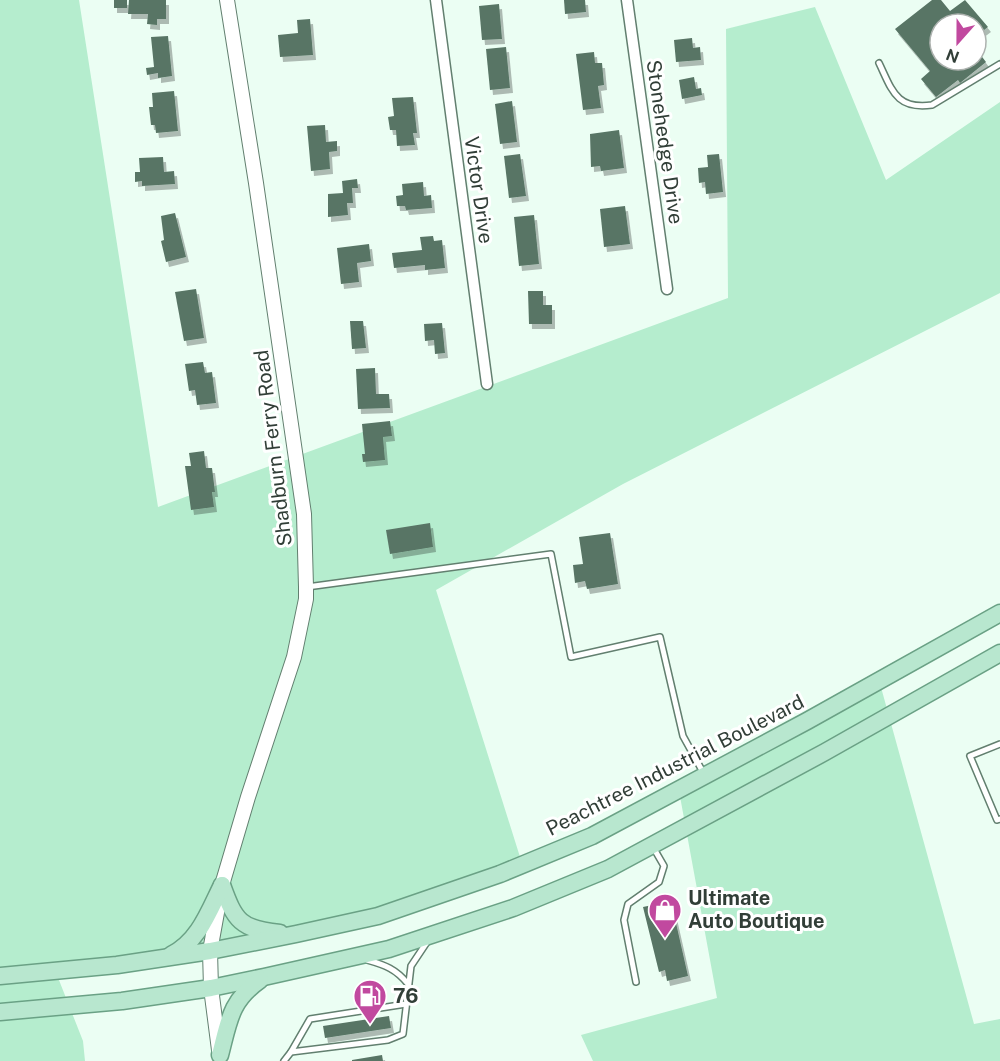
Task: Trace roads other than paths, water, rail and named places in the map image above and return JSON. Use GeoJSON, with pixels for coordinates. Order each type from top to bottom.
{"type":"FeatureCollection","features":[{"type":"Feature","properties":{"kind":"main road","name":"Peachtree Industrial Boulevard"},"geometry":{"type":"LineString","coordinates":[[0,976],[117,965],[210,951],[296,934],[378,916],[500,874],[592,836],[807,721],[1000,613]]}},
{"type":"Feature","properties":{"kind":"main road"},"geometry":{"type":"LineString","coordinates":[[0,1012],[122,1001],[211,988],[357,957],[431,936],[524,904],[608,869],[825,752],[1000,653]]}},
{"type":"Feature","properties":{"kind":"main road"},"geometry":{"type":"LineString","coordinates":[[222,885],[238,920],[250,928],[296,934]]}},
{"type":"Feature","properties":{"kind":"main road"},"geometry":{"type":"LineString","coordinates":[[164,958],[187,945],[200,929],[222,885]]}},
{"type":"Feature","properties":{"kind":"main road"},"geometry":{"type":"LineString","coordinates":[[220,1058],[234,1004],[247,989],[264,977]]}},
{"type":"Feature","properties":{"kind":"street","name":"Shadburn Ferry Road"},"geometry":{"type":"LineString","coordinates":[[220,1058],[211,988],[210,951],[222,885],[244,807],[294,657],[306,599],[304,514],[227,0]]}},
{"type":"Feature","properties":{"kind":"street","name":"Victor Drive"},"geometry":{"type":"LineString","coordinates":[[436,0],[487,384]]}},
{"type":"Feature","properties":{"kind":"street","name":"Stonehedge Drive"},"geometry":{"type":"LineString","coordinates":[[627,0],[667,290]]}},
{"type":"Feature","properties":{"kind":"lane"},"geometry":{"type":"LineString","coordinates":[[879,63],[894,96],[905,103],[920,106],[932,105],[1000,64]]}},
{"type":"Feature","properties":{"kind":"lane"},"geometry":{"type":"LineString","coordinates":[[306,587],[551,554],[571,657],[660,637],[683,736],[705,776]]}},
{"type":"Feature","properties":{"kind":"lane"},"geometry":{"type":"LineString","coordinates":[[1000,744],[970,756],[997,820],[1000,819]]}},
{"type":"Feature","properties":{"kind":"lane"},"geometry":{"type":"LineString","coordinates":[[636,982],[624,920],[628,904],[659,882],[664,866],[652,845]]}},
{"type":"Feature","properties":{"kind":"lane"},"geometry":{"type":"LineString","coordinates":[[291,1052],[388,1040],[403,1034],[411,966],[431,936]]}},
{"type":"Feature","properties":{"kind":"lane"},"geometry":{"type":"LineString","coordinates":[[357,957],[387,965],[399,973],[408,984]]}},
{"type":"Feature","properties":{"kind":"lane"},"geometry":{"type":"LineString","coordinates":[[284,1061],[310,1019],[406,1004]]}},
{"type":"Feature","properties":{"kind":"place","name":"Ultimate Auto Boutique"},"geometry":{"type":"Point","coordinates":[665,939]}},
{"type":"Feature","properties":{"kind":"place","name":"76"},"geometry":{"type":"Point","coordinates":[370,1025]}}]}
